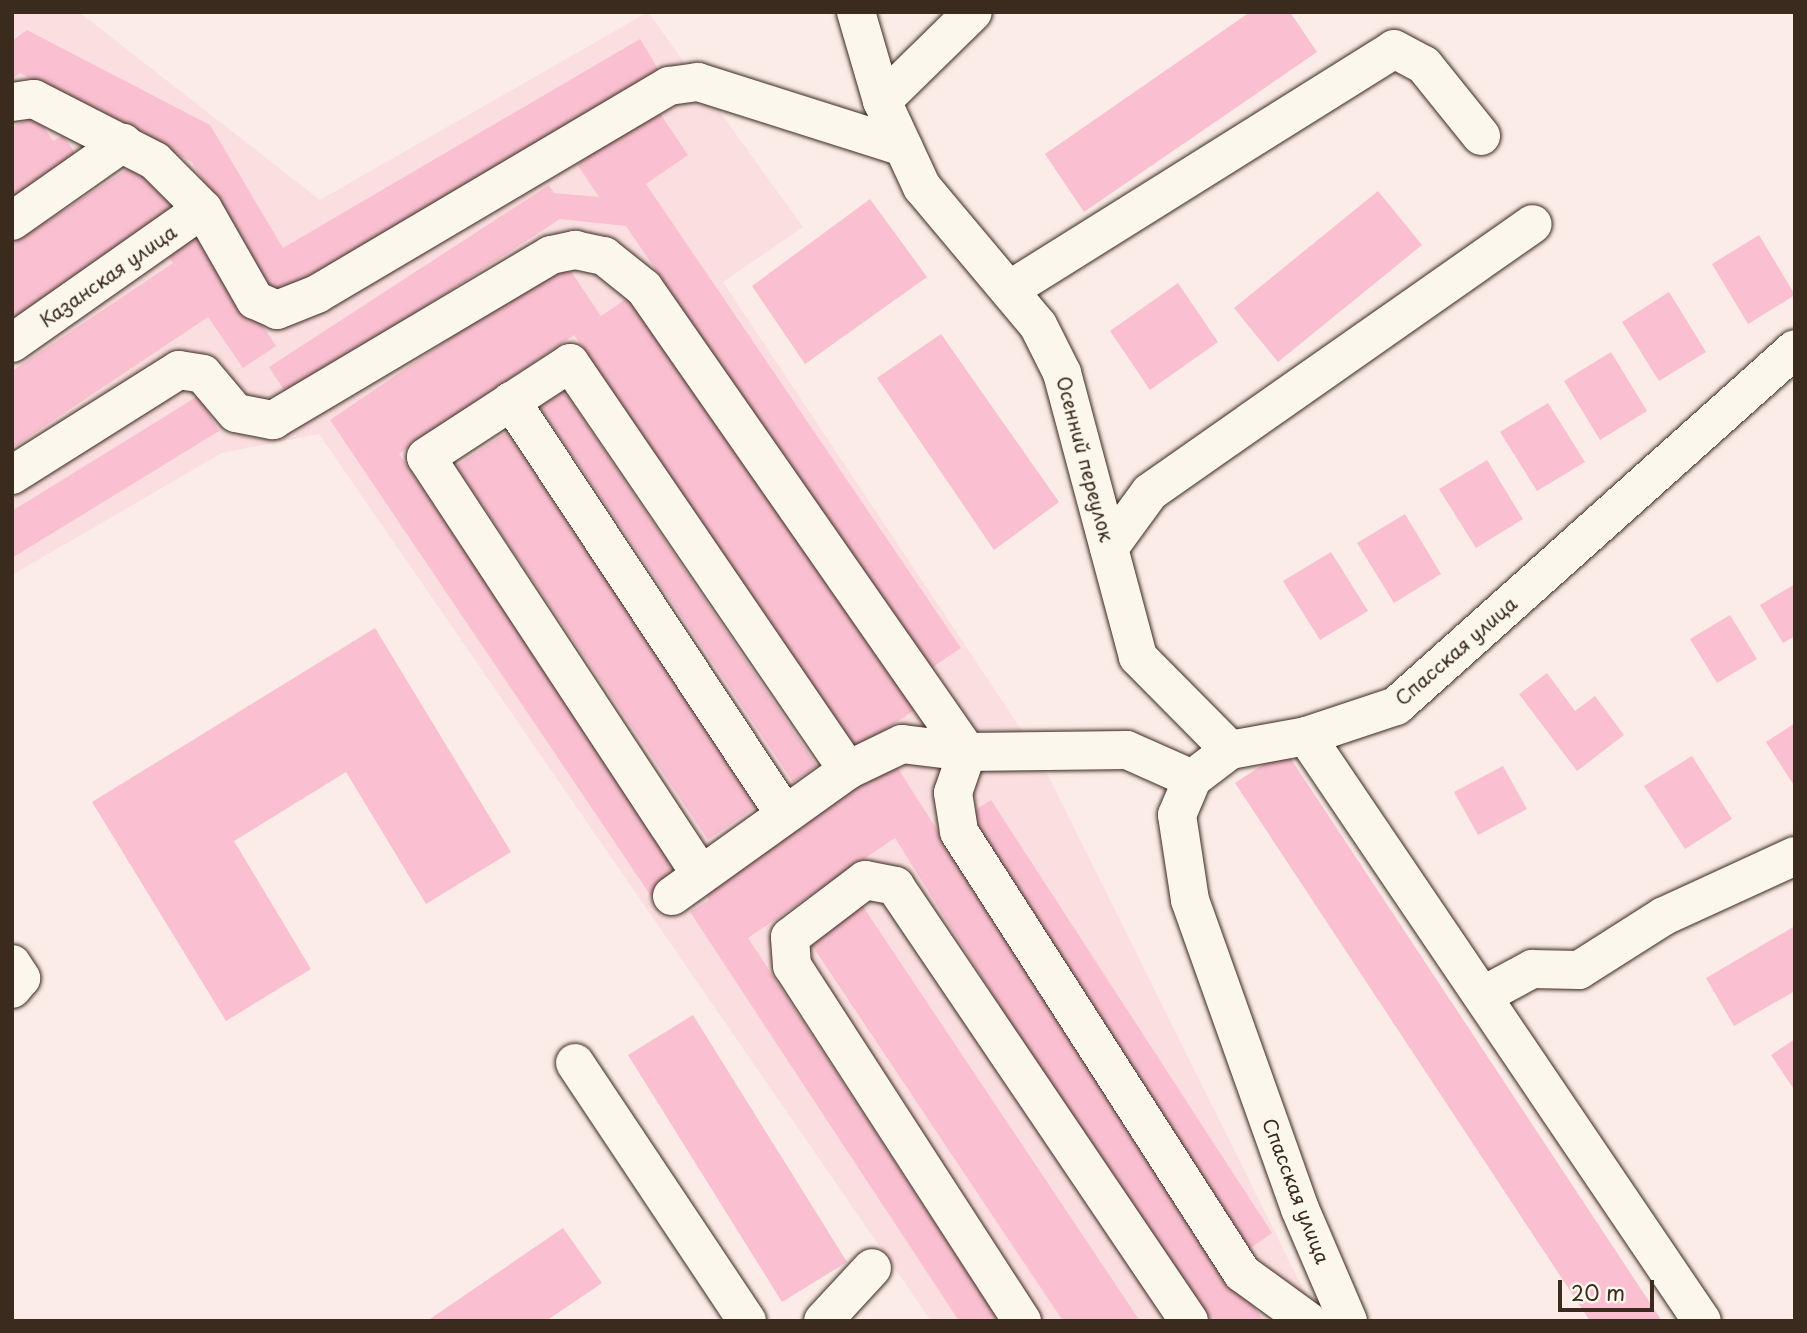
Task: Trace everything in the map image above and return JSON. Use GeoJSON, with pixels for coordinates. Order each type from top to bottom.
{"type":"FeatureCollection","features":[{"type":"Feature","properties":{"kind":"street","name":"Осенний переулок"},"geometry":{"type":"LineString","coordinates":[[856,12],[882,101],[922,187],[1038,325],[1062,373],[1138,657],[1230,750]]}},
{"type":"Feature","properties":{"kind":"street"},"geometry":{"type":"LineString","coordinates":[[882,101],[973,12]]}},
{"type":"Feature","properties":{"kind":"street"},"geometry":{"type":"LineString","coordinates":[[1009,290],[1394,49],[1424,65],[1481,136]]}},
{"type":"Feature","properties":{"kind":"street"},"geometry":{"type":"LineString","coordinates":[[12,102],[34,99],[123,142],[155,161],[203,209],[255,300],[277,310],[317,294],[670,86],[698,82],[904,147]]}},
{"type":"Feature","properties":{"kind":"street"},"geometry":{"type":"LineString","coordinates":[[12,221],[123,142]]}},
{"type":"Feature","properties":{"kind":"street","name":"Казанская улица"},"geometry":{"type":"LineString","coordinates":[[12,343],[203,209]]}},
{"type":"Feature","properties":{"kind":"street"},"geometry":{"type":"LineString","coordinates":[[1109,548],[1150,492],[1533,225]]}},
{"type":"Feature","properties":{"kind":"street"},"geometry":{"type":"LineString","coordinates":[[12,475],[179,370],[203,374],[236,413],[273,420],[551,255],[575,250],[604,256],[644,288],[967,752]]}},
{"type":"Feature","properties":{"kind":"street","name":"Спасская улица"},"geometry":{"type":"LineString","coordinates":[[1348,1321],[1300,1209],[1190,900],[1177,815],[1192,779],[1230,750],[1306,736],[1396,706],[1795,349]]}},
{"type":"Feature","properties":{"kind":"street"},"geometry":{"type":"LineString","coordinates":[[848,770],[570,363],[426,457],[687,885],[848,770],[902,744],[967,752],[1127,750],[1192,779]]}},
{"type":"Feature","properties":{"kind":"street"},"geometry":{"type":"LineString","coordinates":[[511,401],[785,815]]}},
{"type":"Feature","properties":{"kind":"street"},"geometry":{"type":"LineString","coordinates":[[1306,736],[1484,995],[1702,1321]]}},
{"type":"Feature","properties":{"kind":"street"},"geometry":{"type":"LineString","coordinates":[[967,752],[953,793],[960,832],[1242,1273],[1308,1321]]}},
{"type":"Feature","properties":{"kind":"street"},"geometry":{"type":"LineString","coordinates":[[1484,995],[1532,969],[1579,970],[1664,916],[1795,856]]}},
{"type":"Feature","properties":{"kind":"street"},"geometry":{"type":"LineString","coordinates":[[1022,1321],[792,966],[790,937],[865,880],[895,886],[1189,1321]]}},
{"type":"Feature","properties":{"kind":"street"},"geometry":{"type":"LineString","coordinates":[[12,964],[21,978],[12,989]]}},
{"type":"Feature","properties":{"kind":"street"},"geometry":{"type":"LineString","coordinates":[[575,1063],[747,1321]]}},
{"type":"Feature","properties":{"kind":"street"},"geometry":{"type":"LineString","coordinates":[[822,1321],[872,1268]]}},
{"type":"Feature","properties":{"kind":"shaded area"},"geometry":{"type":"Polygon","coordinates":[[[12,12],[79,12],[320,200],[648,12],[803,227],[723,282],[1037,753],[1319,1321],[931,1321],[319,434],[222,453],[12,575],[12,12]]]}},
{"type":"Feature","properties":{"kind":"building"},"geometry":{"type":"Polygon","coordinates":[[[1250,12],[1290,12],[1317,52],[1084,212],[1045,154],[1250,12]]]}},
{"type":"Feature","properties":{"kind":"building"},"geometry":{"type":"Polygon","coordinates":[[[27,30],[210,125],[283,248],[640,39],[661,74],[274,301],[192,162],[20,73],[12,79],[12,41],[27,30]]]}},
{"type":"Feature","properties":{"kind":"building"},"geometry":{"type":"Polygon","coordinates":[[[657,109],[688,155],[646,184],[961,648],[927,671],[626,226],[560,219],[288,396],[269,367],[549,185],[554,193],[599,197],[577,164],[657,109]]]}},
{"type":"Feature","properties":{"kind":"building"},"geometry":{"type":"Polygon","coordinates":[[[35,114],[53,141],[63,135],[78,158],[12,200],[12,128],[35,114]]]}},
{"type":"Feature","properties":{"kind":"building"},"geometry":{"type":"Polygon","coordinates":[[[143,159],[177,212],[12,319],[12,244],[143,159]]]}},
{"type":"Feature","properties":{"kind":"building"},"geometry":{"type":"Polygon","coordinates":[[[1378,191],[1422,245],[1278,362],[1234,308],[1378,191]]]}},
{"type":"Feature","properties":{"kind":"building"},"geometry":{"type":"Polygon","coordinates":[[[870,199],[927,277],[805,364],[752,286],[870,199]]]}},
{"type":"Feature","properties":{"kind":"building"},"geometry":{"type":"Polygon","coordinates":[[[196,225],[276,346],[243,368],[208,317],[12,448],[12,371],[173,263],[162,247],[196,225]]]}},
{"type":"Feature","properties":{"kind":"building"},"geometry":{"type":"Polygon","coordinates":[[[1759,235],[1795,295],[1748,324],[1712,264],[1759,235]]]}},
{"type":"Feature","properties":{"kind":"building"},"geometry":{"type":"Polygon","coordinates":[[[564,261],[601,316],[635,293],[916,709],[855,750],[574,335],[399,454],[683,874],[651,896],[330,420],[564,261]]]}},
{"type":"Feature","properties":{"kind":"building"},"geometry":{"type":"Polygon","coordinates":[[[1178,283],[1218,342],[1150,390],[1110,331],[1178,283]]]}},
{"type":"Feature","properties":{"kind":"building"},"geometry":{"type":"Polygon","coordinates":[[[1669,292],[1706,352],[1659,381],[1622,322],[1669,292]]]}},
{"type":"Feature","properties":{"kind":"building"},"geometry":{"type":"Polygon","coordinates":[[[941,334],[1059,502],[994,550],[877,378],[941,334]]]}},
{"type":"Feature","properties":{"kind":"building"},"geometry":{"type":"Polygon","coordinates":[[[1611,352],[1647,411],[1600,440],[1564,381],[1611,352]]]}},
{"type":"Feature","properties":{"kind":"building"},"geometry":{"type":"Polygon","coordinates":[[[564,391],[817,766],[793,782],[540,407],[564,391]]]}},
{"type":"Feature","properties":{"kind":"building"},"geometry":{"type":"Polygon","coordinates":[[[198,396],[219,431],[12,558],[12,511],[198,396]]]}},
{"type":"Feature","properties":{"kind":"building"},"geometry":{"type":"Polygon","coordinates":[[[1548,403],[1585,462],[1537,491],[1500,432],[1548,403]]]}},
{"type":"Feature","properties":{"kind":"building"},"geometry":{"type":"Polygon","coordinates":[[[507,432],[759,805],[708,840],[456,466],[507,432]]]}},
{"type":"Feature","properties":{"kind":"building"},"geometry":{"type":"Polygon","coordinates":[[[1487,460],[1523,519],[1476,548],[1439,489],[1487,460]]]}},
{"type":"Feature","properties":{"kind":"building"},"geometry":{"type":"Polygon","coordinates":[[[1405,514],[1441,574],[1394,603],[1357,543],[1405,514]]]}},
{"type":"Feature","properties":{"kind":"building"},"geometry":{"type":"Polygon","coordinates":[[[1331,552],[1368,611],[1320,640],[1283,581],[1331,552]]]}},
{"type":"Feature","properties":{"kind":"building"},"geometry":{"type":"Polygon","coordinates":[[[1795,584],[1795,636],[1783,643],[1760,605],[1795,584]]]}},
{"type":"Feature","properties":{"kind":"building"},"geometry":{"type":"Polygon","coordinates":[[[1730,615],[1757,659],[1717,683],[1690,639],[1730,615]]]}},
{"type":"Feature","properties":{"kind":"building"},"geometry":{"type":"Polygon","coordinates":[[[375,628],[511,852],[426,904],[346,772],[234,841],[311,969],[226,1021],[92,802],[375,628]]]}},
{"type":"Feature","properties":{"kind":"building"},"geometry":{"type":"Polygon","coordinates":[[[1547,673],[1575,711],[1595,696],[1624,735],[1577,771],[1519,694],[1547,673]]]}},
{"type":"Feature","properties":{"kind":"building"},"geometry":{"type":"Polygon","coordinates":[[[1795,723],[1795,787],[1766,742],[1795,723]]]}},
{"type":"Feature","properties":{"kind":"building"},"geometry":{"type":"Polygon","coordinates":[[[1285,750],[1662,1321],[1590,1321],[1235,783],[1285,750]]]}},
{"type":"Feature","properties":{"kind":"building"},"geometry":{"type":"Polygon","coordinates":[[[1692,756],[1732,819],[1685,849],[1644,786],[1692,756]]]}},
{"type":"Feature","properties":{"kind":"building"},"geometry":{"type":"Polygon","coordinates":[[[894,762],[1101,1088],[1264,1321],[1212,1321],[1066,1112],[895,838],[748,938],[999,1321],[959,1321],[690,912],[709,900],[704,892],[894,762]]]}},
{"type":"Feature","properties":{"kind":"building"},"geometry":{"type":"Polygon","coordinates":[[[1503,766],[1527,809],[1478,835],[1454,792],[1503,766]]]}},
{"type":"Feature","properties":{"kind":"building"},"geometry":{"type":"Polygon","coordinates":[[[991,800],[1272,1233],[1245,1252],[963,818],[991,800]]]}},
{"type":"Feature","properties":{"kind":"building"},"geometry":{"type":"Polygon","coordinates":[[[862,905],[1140,1321],[1063,1321],[809,941],[862,905]]]}},
{"type":"Feature","properties":{"kind":"building"},"geometry":{"type":"Polygon","coordinates":[[[1795,926],[1795,991],[1734,1026],[1706,978],[1795,926]]]}},
{"type":"Feature","properties":{"kind":"building"},"geometry":{"type":"Polygon","coordinates":[[[693,1015],[847,1262],[782,1302],[628,1055],[693,1015]]]}},
{"type":"Feature","properties":{"kind":"building"},"geometry":{"type":"Polygon","coordinates":[[[1795,1039],[1795,1091],[1771,1055],[1795,1039]]]}},
{"type":"Feature","properties":{"kind":"building"},"geometry":{"type":"Polygon","coordinates":[[[563,1228],[602,1283],[546,1321],[427,1321],[563,1228]]]}}]}
